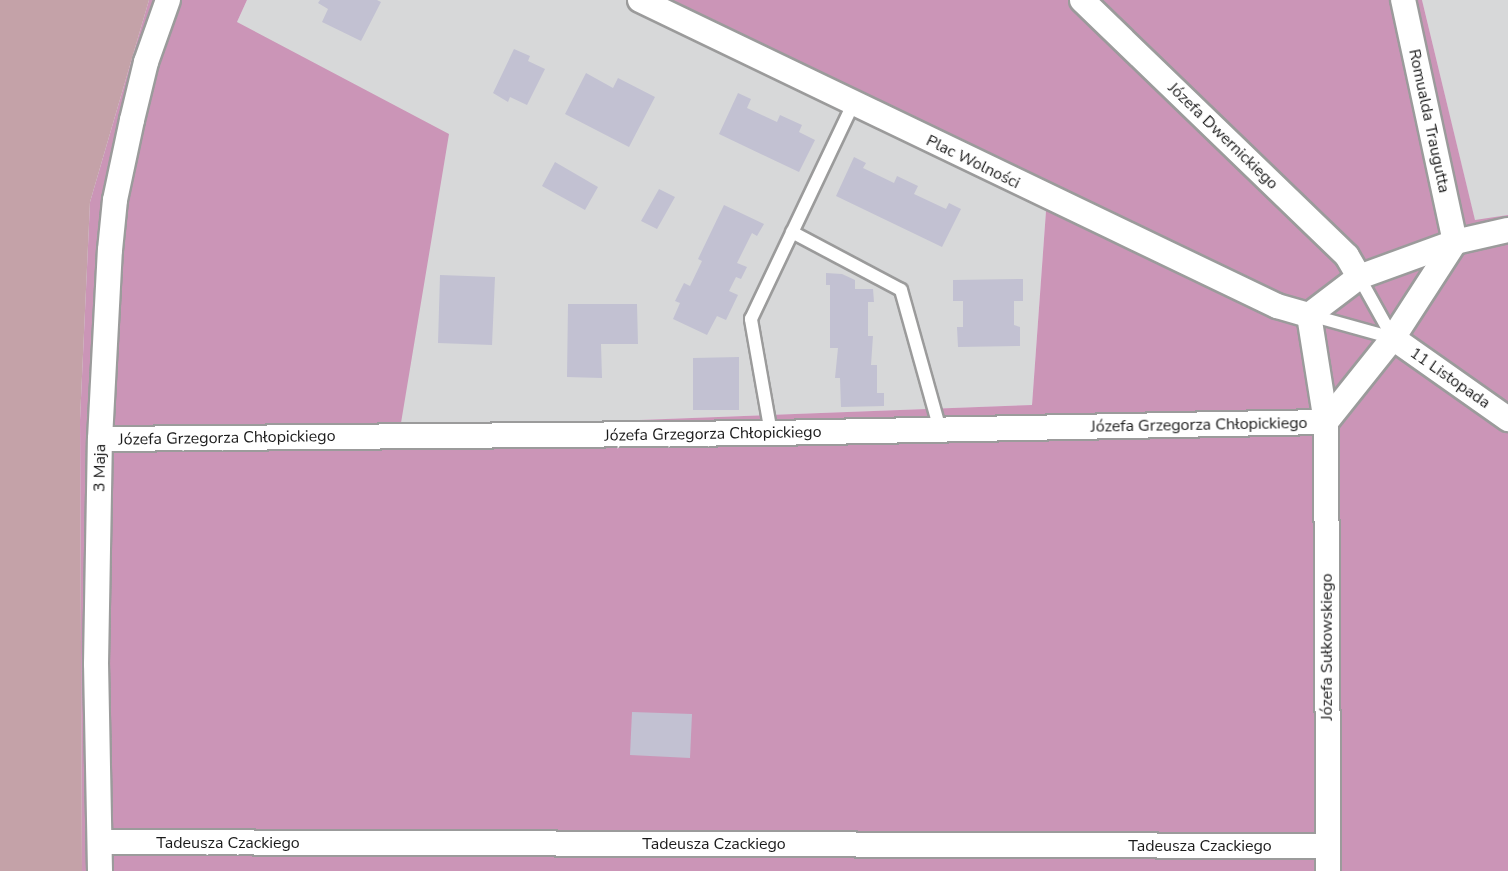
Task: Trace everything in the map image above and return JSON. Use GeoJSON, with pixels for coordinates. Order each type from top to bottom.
{"type":"FeatureCollection","features":[{"type":"Feature","properties":{"kind":"street","name":"3 Maja"},"geometry":{"type":"LineString","coordinates":[[100,871],[96,664],[100,439],[115,200],[146,62],[168,0]]}},
{"type":"Feature","properties":{"kind":"street","name":"Plac Wolności"},"geometry":{"type":"LineString","coordinates":[[640,0],[1276,306],[1310,315]]}},
{"type":"Feature","properties":{"kind":"street","name":"Józefa Dwernickiego"},"geometry":{"type":"LineString","coordinates":[[1082,0],[1347,256],[1359,277]]}},
{"type":"Feature","properties":{"kind":"street","name":"Romualda Traugutta"},"geometry":{"type":"LineString","coordinates":[[1404,0],[1455,242]]}},
{"type":"Feature","properties":{"kind":"street"},"geometry":{"type":"LineString","coordinates":[[1310,315],[1359,277],[1455,242],[1508,230]]}},
{"type":"Feature","properties":{"kind":"street"},"geometry":{"type":"LineString","coordinates":[[1326,422],[1393,338],[1455,242]]}},
{"type":"Feature","properties":{"kind":"street","name":"Józefa Sułkowskiego"},"geometry":{"type":"LineString","coordinates":[[1310,315],[1326,422],[1328,871]]}},
{"type":"Feature","properties":{"kind":"street","name":"11 Listopada"},"geometry":{"type":"LineString","coordinates":[[1393,338],[1508,419]]}},
{"type":"Feature","properties":{"kind":"street","name":"Józefa Grzegorza Chłopickiego"},"geometry":{"type":"LineString","coordinates":[[100,439],[771,433],[1326,422]]}},
{"type":"Feature","properties":{"kind":"street","name":"Tadeusza Czackiego"},"geometry":{"type":"LineString","coordinates":[[100,842],[1327,846]]}},
{"type":"Feature","properties":{"kind":"lane"},"geometry":{"type":"LineString","coordinates":[[771,433],[751,319],[853,104]]}},
{"type":"Feature","properties":{"kind":"lane"},"geometry":{"type":"LineString","coordinates":[[792,232],[901,290],[940,430]]}},
{"type":"Feature","properties":{"kind":"lane"},"geometry":{"type":"LineString","coordinates":[[1359,277],[1393,338]]}},
{"type":"Feature","properties":{"kind":"lane"},"geometry":{"type":"LineString","coordinates":[[1310,315],[1393,338]]}},
{"type":"Feature","properties":{"kind":"shaded area"},"geometry":{"type":"Polygon","coordinates":[[[0,0],[149,0],[90,202],[80,420],[82,871],[0,871],[0,0]]]}},
{"type":"Feature","properties":{"kind":"shaded area"},"geometry":{"type":"Polygon","coordinates":[[[149,0],[247,0],[237,22],[449,134],[400,429],[1032,405],[1047,197],[640,0],[1422,0],[1475,220],[1508,215],[1508,871],[82,871],[80,420],[90,202],[149,0]]]}},
{"type":"Feature","properties":{"kind":"shaded area"},"geometry":{"type":"Polygon","coordinates":[[[247,0],[640,0],[1047,197],[1032,405],[400,429],[237,22],[247,0]]]}},
{"type":"Feature","properties":{"kind":"shaded area"},"geometry":{"type":"Polygon","coordinates":[[[1422,0],[1508,0],[1508,215],[1475,221],[1422,0]]]}},
{"type":"Feature","properties":{"kind":"building"},"geometry":{"type":"Polygon","coordinates":[[[320,0],[377,0],[381,2],[361,41],[322,22],[328,9],[318,3],[320,0]]]}},
{"type":"Feature","properties":{"kind":"building"},"geometry":{"type":"Polygon","coordinates":[[[514,49],[530,56],[528,61],[545,69],[527,105],[510,97],[508,102],[493,93],[514,49]]]}},
{"type":"Feature","properties":{"kind":"building"},"geometry":{"type":"Polygon","coordinates":[[[586,73],[613,88],[618,78],[655,97],[629,147],[565,114],[586,73]]]}},
{"type":"Feature","properties":{"kind":"building"},"geometry":{"type":"Polygon","coordinates":[[[738,93],[751,99],[747,108],[777,122],[780,115],[802,125],[799,132],[815,140],[799,172],[719,134],[738,93]]]}},
{"type":"Feature","properties":{"kind":"building"},"geometry":{"type":"Polygon","coordinates":[[[854,157],[866,163],[863,168],[894,183],[897,176],[918,186],[914,194],[946,209],[949,203],[961,209],[942,247],[836,196],[854,157]]]}},
{"type":"Feature","properties":{"kind":"building"},"geometry":{"type":"Polygon","coordinates":[[[555,162],[598,187],[585,210],[542,186],[555,162]]]}},
{"type":"Feature","properties":{"kind":"building"},"geometry":{"type":"Polygon","coordinates":[[[659,189],[675,197],[657,229],[641,221],[659,189]]]}},
{"type":"Feature","properties":{"kind":"building"},"geometry":{"type":"Polygon","coordinates":[[[724,205],[764,224],[757,236],[752,233],[737,263],[747,267],[741,279],[736,277],[729,291],[738,295],[726,320],[717,316],[707,335],[673,319],[680,303],[675,301],[684,283],[690,286],[702,261],[698,259],[724,205]]]}},
{"type":"Feature","properties":{"kind":"building"},"geometry":{"type":"Polygon","coordinates":[[[826,273],[842,274],[855,280],[855,289],[873,289],[874,302],[868,302],[868,336],[873,336],[871,365],[877,365],[877,393],[884,393],[884,406],[841,407],[840,378],[835,378],[838,348],[830,348],[830,285],[826,285],[826,273]]]}},
{"type":"Feature","properties":{"kind":"building"},"geometry":{"type":"Polygon","coordinates":[[[440,275],[495,277],[492,345],[438,343],[440,275]]]}},
{"type":"Feature","properties":{"kind":"building"},"geometry":{"type":"Polygon","coordinates":[[[1023,279],[1023,301],[1014,301],[1014,325],[1020,327],[1020,346],[958,347],[957,327],[963,327],[963,301],[953,301],[953,280],[1023,279]]]}},
{"type":"Feature","properties":{"kind":"building"},"geometry":{"type":"Polygon","coordinates":[[[568,304],[637,304],[638,344],[601,344],[602,378],[567,377],[568,304]]]}},
{"type":"Feature","properties":{"kind":"building"},"geometry":{"type":"Polygon","coordinates":[[[739,357],[739,410],[693,410],[693,358],[739,357]]]}},
{"type":"Feature","properties":{"kind":"building"},"geometry":{"type":"Polygon","coordinates":[[[632,712],[692,714],[690,758],[630,755],[632,712]]]}}]}
